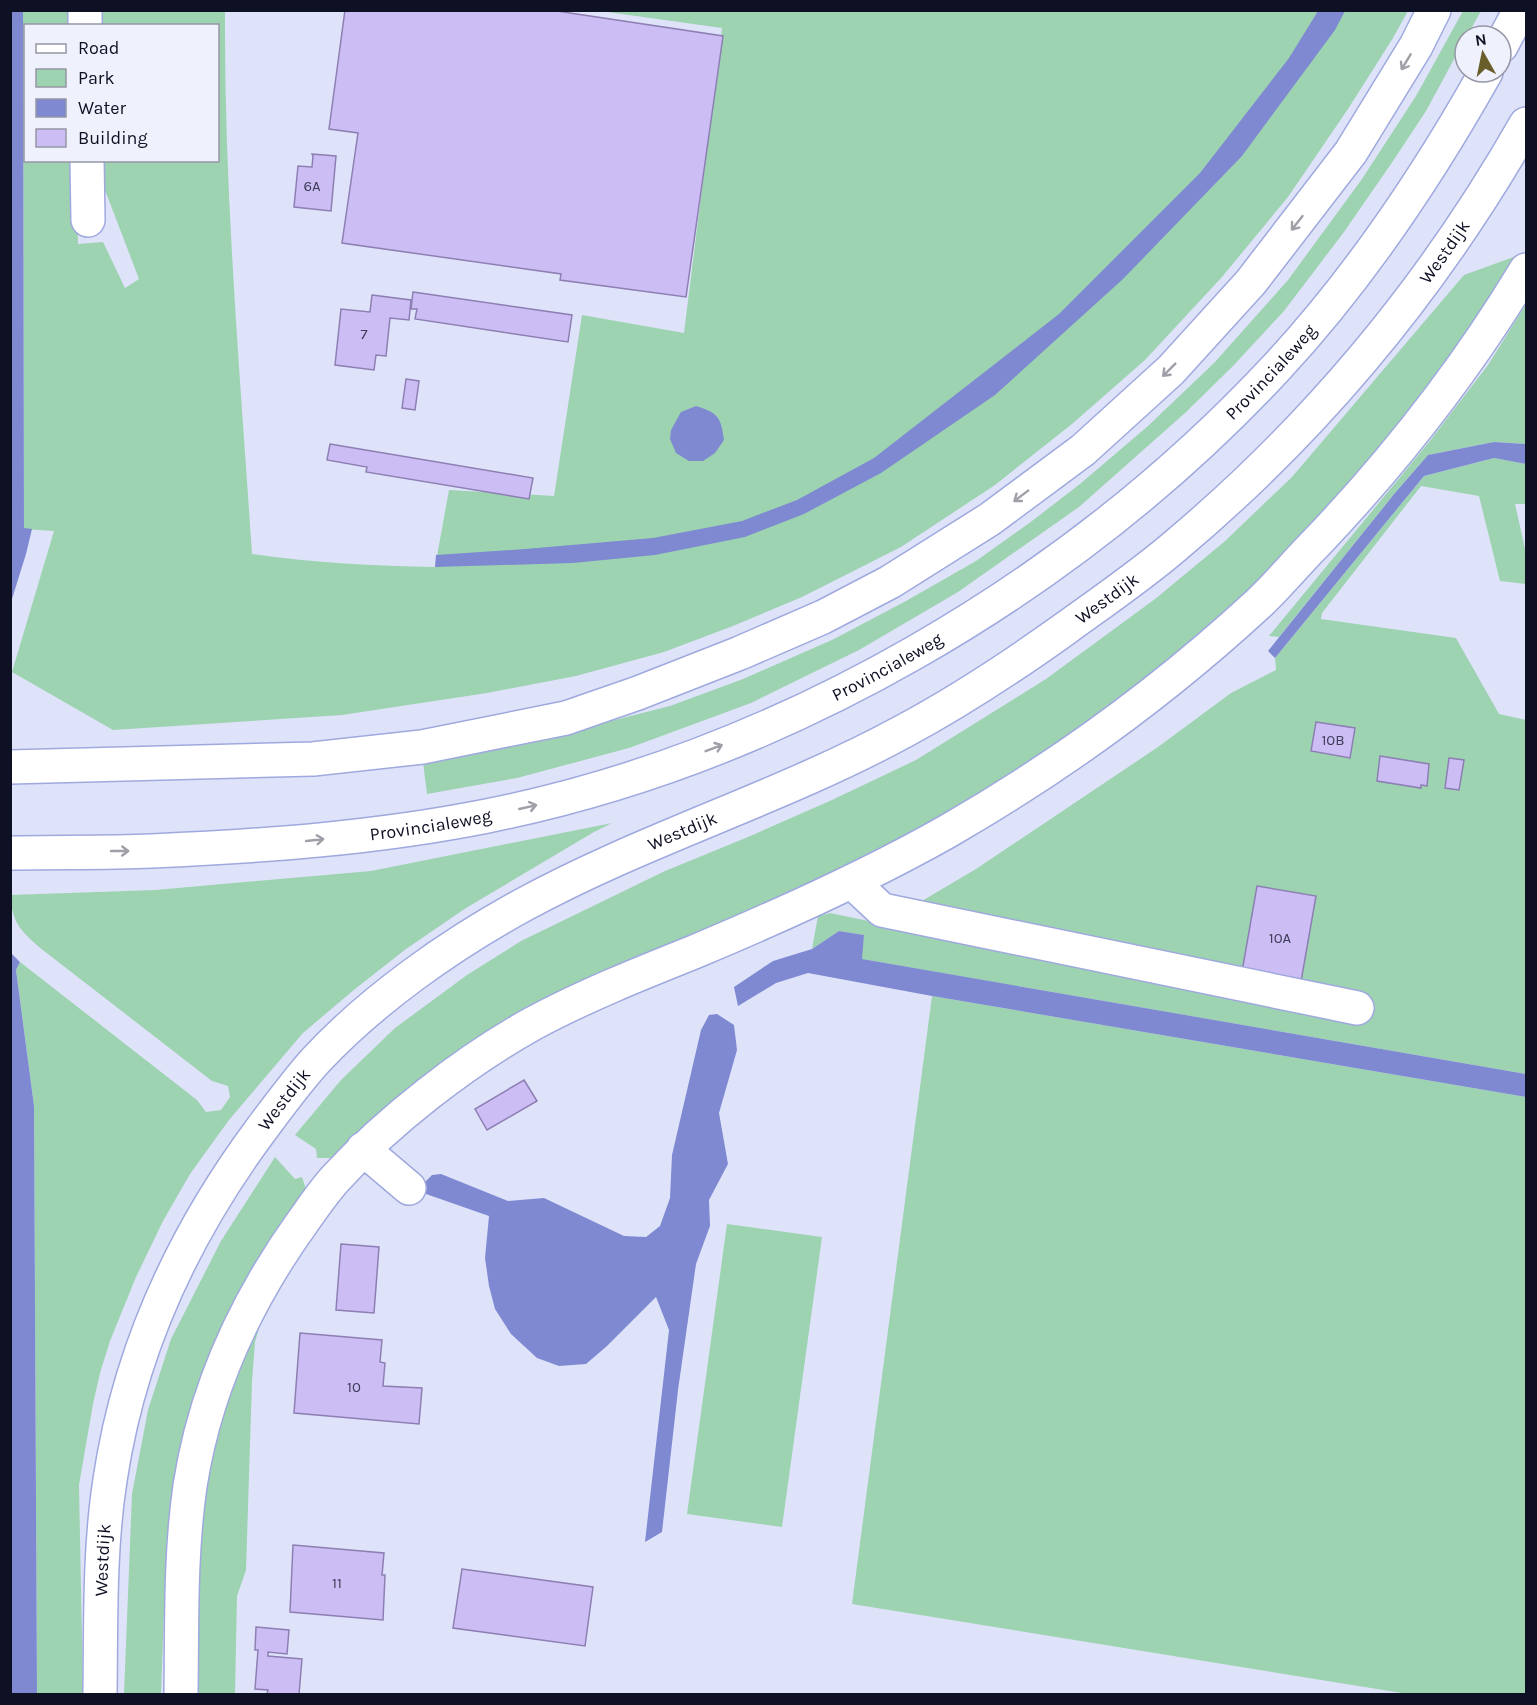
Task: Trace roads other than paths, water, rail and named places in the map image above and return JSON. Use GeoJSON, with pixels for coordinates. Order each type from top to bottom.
{"type":"FeatureCollection","features":[{"type":"Feature","properties":{"kind":"main road"},"geometry":{"type":"LineString","coordinates":[[10,767],[313,759],[422,747],[566,718],[740,653],[823,617],[890,582],[990,519],[1083,450],[1171,370],[1251,282],[1351,152],[1416,46],[1434,10]]}},
{"type":"Feature","properties":{"kind":"main road"},"geometry":{"type":"LineString","coordinates":[[1513,24],[1520,10]]}},
{"type":"Feature","properties":{"kind":"main road","name":"Provincialeweg"},"geometry":{"type":"LineString","coordinates":[[10,852],[150,851],[291,843],[431,826],[488,816],[560,799],[635,777],[685,759],[786,719],[875,675],[969,619],[1038,574],[1119,513],[1202,443],[1277,367],[1367,259],[1419,184],[1479,84]]}},
{"type":"Feature","properties":{"kind":"main road","name":"Westdijk"},"geometry":{"type":"LineString","coordinates":[[100,1695],[104,1521],[110,1476],[121,1425],[144,1344],[176,1267],[221,1186],[283,1100],[318,1059],[358,1020],[412,975],[521,906],[587,873],[817,773],[901,733],[976,689],[1026,656],[1102,603],[1163,556],[1221,506],[1310,419],[1364,359],[1416,293],[1461,230],[1527,124]]}},
{"type":"Feature","properties":{"kind":"main road"},"geometry":{"type":"LineString","coordinates":[[87,162],[88,220]]}},
{"type":"Feature","properties":{"kind":"main road"},"geometry":{"type":"LineString","coordinates":[[181,1695],[187,1516],[191,1482],[209,1402],[226,1357],[282,1251],[332,1183],[363,1149],[450,1078],[534,1023],[628,979],[852,882],[946,832],[1047,770],[1125,714],[1262,600],[1336,522],[1384,467],[1467,362],[1527,270]]}},
{"type":"Feature","properties":{"kind":"main road"},"geometry":{"type":"LineString","coordinates":[[852,882],[882,910],[1357,1008]]}},
{"type":"Feature","properties":{"kind":"main road"},"geometry":{"type":"LineString","coordinates":[[363,1149],[409,1188]]}},
{"type":"Feature","properties":{"kind":"water"},"geometry":{"type":"Polygon","coordinates":[[[23,10],[24,528],[32,529],[11,602],[10,11],[23,10]]]}},
{"type":"Feature","properties":{"kind":"water"},"geometry":{"type":"Polygon","coordinates":[[[1318,11],[1345,11],[1335,30],[1242,156],[1123,279],[995,395],[881,473],[804,514],[745,537],[655,555],[573,563],[435,567],[436,555],[653,538],[742,521],[797,500],[874,458],[1059,314],[1200,173],[1289,58],[1318,11]]]}},
{"type":"Feature","properties":{"kind":"water"},"geometry":{"type":"Polygon","coordinates":[[[696,406],[717,417],[724,440],[715,453],[703,461],[689,461],[676,453],[670,439],[671,430],[681,412],[696,406]]]}},
{"type":"Feature","properties":{"kind":"water"},"geometry":{"type":"Polygon","coordinates":[[[1494,442],[1526,444],[1526,464],[1494,458],[1424,476],[1275,658],[1268,651],[1428,455],[1494,442]]]}},
{"type":"Feature","properties":{"kind":"water"},"geometry":{"type":"Polygon","coordinates":[[[839,931],[864,935],[862,959],[1526,1074],[1526,1097],[808,973],[776,983],[738,1006],[734,987],[773,961],[812,949],[839,931]]]}},
{"type":"Feature","properties":{"kind":"water"},"geometry":{"type":"Polygon","coordinates":[[[11,953],[20,962],[16,970],[34,1106],[37,1694],[10,1694],[11,953]]]}},
{"type":"Feature","properties":{"kind":"water"},"geometry":{"type":"Polygon","coordinates":[[[717,1014],[734,1025],[737,1050],[719,1113],[728,1164],[709,1200],[710,1226],[696,1264],[678,1390],[662,1532],[645,1542],[669,1330],[656,1297],[586,1364],[559,1366],[537,1358],[511,1334],[495,1309],[485,1258],[489,1216],[426,1194],[424,1183],[432,1175],[441,1174],[508,1201],[544,1198],[624,1236],[646,1237],[660,1226],[670,1198],[672,1155],[701,1030],[709,1015],[717,1014]]]}}]}
